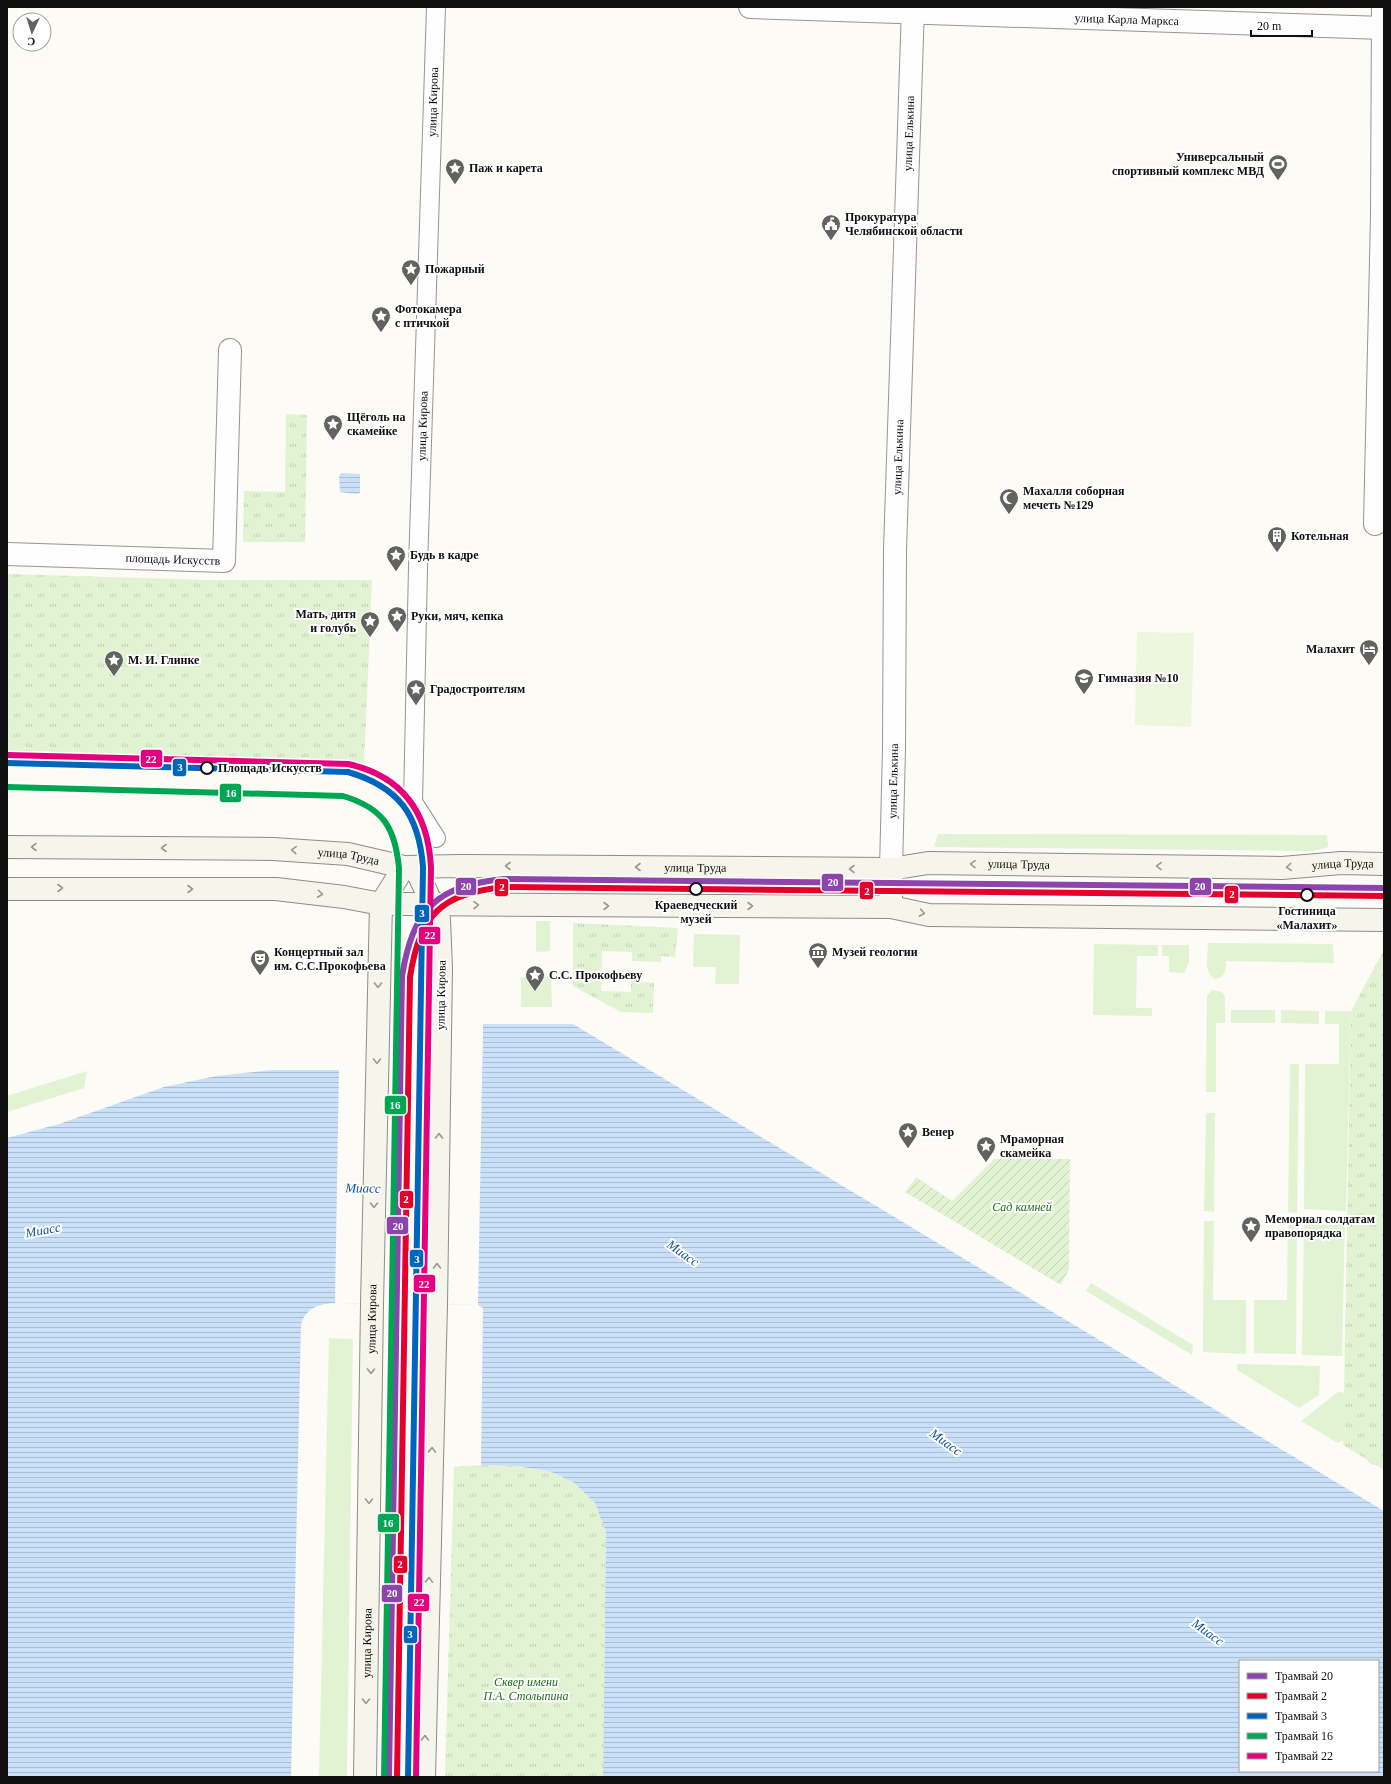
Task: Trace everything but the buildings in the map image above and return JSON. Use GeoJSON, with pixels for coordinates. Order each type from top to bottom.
{"type":"FeatureCollection","features":[{"type":"Feature","properties":{"kind":"main road","name":"улица Труда"},"geometry":{"type":"LineString","coordinates":[[7,847],[273,849],[348,854],[410,867],[461,866],[891,869],[928,864],[1282,868],[1341,863],[1384,864]]}},
{"type":"Feature","properties":{"kind":"main road"},"geometry":{"type":"LineString","coordinates":[[381,904],[410,867]]}},
{"type":"Feature","properties":{"kind":"main road","name":"улица Кирова"},"geometry":{"type":"LineString","coordinates":[[410,867],[439,919],[442,968],[436,1305],[424,1777]]}},
{"type":"Feature","properties":{"kind":"main road","name":"улица Елькина"},"geometry":{"type":"LineString","coordinates":[[891,869],[891,907]]}},
{"type":"Feature","properties":{"kind":"main road"},"geometry":{"type":"LineString","coordinates":[[7,889],[276,889],[344,897],[381,904],[891,907],[929,915],[1384,920]]}},
{"type":"Feature","properties":{"kind":"main road","name":"улица Кирова"},"geometry":{"type":"LineString","coordinates":[[365,1777],[372,1304],[381,904]]}},
{"type":"Feature","properties":{"kind":"street","name":"улица Кирова"},"geometry":{"type":"LineString","coordinates":[[436,7],[418,559],[413,802],[436,838]]}},
{"type":"Feature","properties":{"kind":"street","name":"улица Карла Маркса"},"geometry":{"type":"LineString","coordinates":[[750,7],[1383,21]]}},
{"type":"Feature","properties":{"kind":"street","name":"улица Елькина"},"geometry":{"type":"LineString","coordinates":[[891,869],[894,748],[895,550],[913,10]]}},
{"type":"Feature","properties":{"kind":"street"},"geometry":{"type":"LineString","coordinates":[[1375,524],[1382,216],[1383,21]]}},
{"type":"Feature","properties":{"kind":"street","name":"площадь Искусств"},"geometry":{"type":"LineString","coordinates":[[7,554],[224,561],[230,350]]}},
{"type":"Feature","properties":{"kind":"green space"},"geometry":{"type":"Polygon","coordinates":[[[286,414],[307,415],[305,542],[243,542],[244,491],[285,492],[286,414]]]}},
{"type":"Feature","properties":{"kind":"green space","name":"Площадь Искусств"},"geometry":{"type":"Polygon","coordinates":[[[7,574],[210,580],[372,580],[364,766],[7,757],[7,574]]]}},
{"type":"Feature","properties":{"kind":"green space"},"geometry":{"type":"Polygon","coordinates":[[[1137,632],[1194,633],[1191,727],[1135,725],[1137,632]]]}},
{"type":"Feature","properties":{"kind":"green space"},"geometry":{"type":"Polygon","coordinates":[[[938,834],[1327,835],[1328,847],[1313,851],[934,847],[938,834]]]}},
{"type":"Feature","properties":{"kind":"green space"},"geometry":{"type":"Polygon","coordinates":[[[536,921],[550,921],[550,951],[536,952],[536,921]]]}},
{"type":"Feature","properties":{"kind":"green space"},"geometry":{"type":"Polygon","coordinates":[[[573,923],[678,928],[675,957],[661,956],[661,962],[632,961],[632,952],[602,951],[601,991],[631,992],[631,981],[654,983],[653,1013],[621,1012],[573,986],[573,923]]]}},
{"type":"Feature","properties":{"kind":"green space"},"geometry":{"type":"Polygon","coordinates":[[[694,934],[740,935],[739,984],[715,984],[716,967],[693,967],[694,934]]]}},
{"type":"Feature","properties":{"kind":"green space"},"geometry":{"type":"Polygon","coordinates":[[[1208,943],[1333,944],[1334,963],[1226,961],[1223,975],[1218,979],[1215,979],[1211,976],[1208,968],[1208,943]]]}},
{"type":"Feature","properties":{"kind":"green space"},"geometry":{"type":"Polygon","coordinates":[[[1094,944],[1158,945],[1158,956],[1137,956],[1136,1008],[1152,1008],[1152,1016],[1093,1015],[1094,944]]]}},
{"type":"Feature","properties":{"kind":"green space"},"geometry":{"type":"Polygon","coordinates":[[[1162,945],[1189,945],[1189,962],[1184,973],[1169,972],[1169,956],[1162,956],[1162,945]]]}},
{"type":"Feature","properties":{"kind":"green space"},"geometry":{"type":"Polygon","coordinates":[[[1384,950],[1384,1470],[1343,1445],[1351,1011],[1384,950]]]}},
{"type":"Feature","properties":{"kind":"green space"},"geometry":{"type":"Polygon","coordinates":[[[521,977],[551,977],[552,1007],[521,1007],[521,977]]]}},
{"type":"Feature","properties":{"kind":"green space"},"geometry":{"type":"Polygon","coordinates":[[[1212,990],[1222,992],[1225,997],[1225,1023],[1216,1023],[1216,1092],[1206,1092],[1207,996],[1212,990]]]}},
{"type":"Feature","properties":{"kind":"green space"},"geometry":{"type":"Polygon","coordinates":[[[1231,1010],[1275,1010],[1275,1023],[1231,1023],[1231,1010]]]}},
{"type":"Feature","properties":{"kind":"green space"},"geometry":{"type":"Polygon","coordinates":[[[1281,1010],[1319,1011],[1319,1024],[1281,1023],[1281,1010]]]}},
{"type":"Feature","properties":{"kind":"green space"},"geometry":{"type":"Polygon","coordinates":[[[1325,1011],[1351,1011],[1346,1211],[1304,1209],[1305,1064],[1339,1064],[1339,1024],[1325,1024],[1325,1011]]]}},
{"type":"Feature","properties":{"kind":"green space"},"geometry":{"type":"Polygon","coordinates":[[[1290,1064],[1299,1064],[1297,1213],[1288,1212],[1290,1064]]]}},
{"type":"Feature","properties":{"kind":"green space"},"geometry":{"type":"Polygon","coordinates":[[[87,1071],[84,1088],[7,1112],[7,1096],[87,1071]]]}},
{"type":"Feature","properties":{"kind":"green space"},"geometry":{"type":"Polygon","coordinates":[[[1206,1113],[1215,1113],[1214,1212],[1204,1211],[1206,1113]]]}},
{"type":"Feature","properties":{"kind":"green space","name":"Сад камней"},"geometry":{"type":"Polygon","coordinates":[[[994,1159],[1070,1159],[1069,1269],[1061,1285],[905,1192],[916,1177],[952,1201],[994,1159]]]}},
{"type":"Feature","properties":{"kind":"green space"},"geometry":{"type":"Polygon","coordinates":[[[1204,1221],[1214,1221],[1213,1300],[1246,1300],[1246,1354],[1203,1351],[1204,1221]]]}},
{"type":"Feature","properties":{"kind":"green space"},"geometry":{"type":"Polygon","coordinates":[[[1288,1222],[1297,1222],[1296,1354],[1254,1353],[1254,1300],[1287,1300],[1288,1222]]]}},
{"type":"Feature","properties":{"kind":"green space"},"geometry":{"type":"Polygon","coordinates":[[[1304,1223],[1345,1224],[1342,1356],[1302,1355],[1304,1223]]]}},
{"type":"Feature","properties":{"kind":"green space"},"geometry":{"type":"Polygon","coordinates":[[[1091,1283],[1193,1345],[1192,1355],[1086,1291],[1091,1283]]]}},
{"type":"Feature","properties":{"kind":"green space"},"geometry":{"type":"Polygon","coordinates":[[[329,1338],[353,1339],[347,1777],[319,1777],[329,1338]]]}},
{"type":"Feature","properties":{"kind":"green space"},"geometry":{"type":"Polygon","coordinates":[[[1237,1364],[1320,1366],[1319,1395],[1299,1408],[1237,1370],[1237,1364]]]}},
{"type":"Feature","properties":{"kind":"green space"},"geometry":{"type":"Polygon","coordinates":[[[1338,1392],[1384,1394],[1384,1459],[1373,1465],[1368,1462],[1368,1448],[1349,1437],[1338,1443],[1301,1421],[1338,1392]]]}},
{"type":"Feature","properties":{"kind":"green space","name":"Сквер имени П.А. Столыпина"},"geometry":{"type":"Polygon","coordinates":[[[481,1465],[516,1466],[549,1471],[573,1482],[595,1503],[606,1532],[603,1777],[445,1777],[454,1467],[481,1465]]]}},
{"type":"Feature","properties":{"kind":"water"},"geometry":{"type":"Polygon","coordinates":[[[341,473],[360,474],[360,493],[340,492],[339,476],[341,473]]]}},
{"type":"Feature","properties":{"kind":"water","name":"Миасс"},"geometry":{"type":"Polygon","coordinates":[[[483,1024],[573,1024],[1384,1511],[1384,1777],[603,1777],[606,1532],[595,1503],[573,1482],[549,1471],[516,1466],[481,1465],[483,1308],[478,1305],[335,1303],[324,1304],[310,1310],[301,1324],[291,1777],[7,1777],[7,1138],[59,1124],[164,1087],[216,1076],[273,1070],[482,1070],[483,1024]]]}},
{"type":"Feature","properties":{"kind":"pier"},"geometry":{"type":"Polygon","coordinates":[[[481,1024],[483,1024],[478,1305],[335,1303],[339,1067],[480,1068],[481,1024]]]}},
{"type":"Feature","properties":{"kind":"tram line","name":"22"},"geometry":{"type":"LineString","coordinates":[[7,755],[348,764],[367,770],[384,778],[398,788],[409,800],[418,814],[429,848],[431,867],[416,1777]]}},
{"type":"Feature","properties":{"kind":"tram line","name":"3"},"geometry":{"type":"LineString","coordinates":[[7,763],[348,772],[366,778],[381,786],[393,795],[411,818],[417,832],[423,867],[408,1777]]}},
{"type":"Feature","properties":{"kind":"tram line","name":"16"},"geometry":{"type":"LineString","coordinates":[[7,787],[343,796],[357,801],[377,813],[390,830],[394,841],[399,868],[384,1777]]}},
{"type":"Feature","properties":{"kind":"tram line","name":"20"},"geometry":{"type":"LineString","coordinates":[[389,1777],[402,976],[413,934],[421,918],[432,905],[445,895],[461,888],[481,882],[504,879],[1384,888]]}},
{"type":"Feature","properties":{"kind":"tram line","name":"2"},"geometry":{"type":"LineString","coordinates":[[397,1777],[410,977],[414,955],[420,937],[437,911],[449,902],[464,895],[482,890],[504,887],[1384,896]]}},
{"type":"Feature","properties":{"kind":"place","name":"Универсальный спортивный комплекс МВД"},"geometry":{"type":"Point","coordinates":[1278,181]}},
{"type":"Feature","properties":{"kind":"place","name":"Паж и карета"},"geometry":{"type":"Point","coordinates":[455,185]}},
{"type":"Feature","properties":{"kind":"place","name":"Прокуратура Челябинской области"},"geometry":{"type":"Point","coordinates":[831,241]}},
{"type":"Feature","properties":{"kind":"place","name":"Пожарный"},"geometry":{"type":"Point","coordinates":[411,286]}},
{"type":"Feature","properties":{"kind":"place","name":"Фотокамера с птичкой"},"geometry":{"type":"Point","coordinates":[381,333]}},
{"type":"Feature","properties":{"kind":"place","name":"Щёголь на скамейке"},"geometry":{"type":"Point","coordinates":[333,441]}},
{"type":"Feature","properties":{"kind":"place","name":"Махалля соборная мечеть №129"},"geometry":{"type":"Point","coordinates":[1009,515]}},
{"type":"Feature","properties":{"kind":"place","name":"Котельная"},"geometry":{"type":"Point","coordinates":[1277,553]}},
{"type":"Feature","properties":{"kind":"place","name":"Будь в кадре"},"geometry":{"type":"Point","coordinates":[396,572]}},
{"type":"Feature","properties":{"kind":"place","name":"Руки, мяч, кепка"},"geometry":{"type":"Point","coordinates":[397,633]}},
{"type":"Feature","properties":{"kind":"place","name":"Мать, дитя и голубь"},"geometry":{"type":"Point","coordinates":[370,638]}},
{"type":"Feature","properties":{"kind":"place","name":"Малахит"},"geometry":{"type":"Point","coordinates":[1369,666]}},
{"type":"Feature","properties":{"kind":"place","name":"М. И. Глинке"},"geometry":{"type":"Point","coordinates":[114,677]}},
{"type":"Feature","properties":{"kind":"place","name":"Гимназия №10"},"geometry":{"type":"Point","coordinates":[1084,695]}},
{"type":"Feature","properties":{"kind":"place","name":"Градостроителям"},"geometry":{"type":"Point","coordinates":[416,706]}},
{"type":"Feature","properties":{"kind":"place","name":"Площадь Искусств"},"geometry":{"type":"Point","coordinates":[207,768]}},
{"type":"Feature","properties":{"kind":"place","name":"Краеведческий музей"},"geometry":{"type":"Point","coordinates":[696,889]}},
{"type":"Feature","properties":{"kind":"place","name":"Гостиница «Малахит»"},"geometry":{"type":"Point","coordinates":[1307,895]}},
{"type":"Feature","properties":{"kind":"place","name":"Музей геологии"},"geometry":{"type":"Point","coordinates":[818,969]}},
{"type":"Feature","properties":{"kind":"place","name":"Концертный зал им. С.С.Прокофьева"},"geometry":{"type":"Point","coordinates":[260,976]}},
{"type":"Feature","properties":{"kind":"place","name":"С.С. Прокофьеву"},"geometry":{"type":"Point","coordinates":[535,992]}},
{"type":"Feature","properties":{"kind":"place","name":"Венер"},"geometry":{"type":"Point","coordinates":[908,1149]}},
{"type":"Feature","properties":{"kind":"place","name":"Мраморная скамейка"},"geometry":{"type":"Point","coordinates":[986,1163]}},
{"type":"Feature","properties":{"kind":"place","name":"Мемориал солдатам правопорядка"},"geometry":{"type":"Point","coordinates":[1251,1243]}}]}
